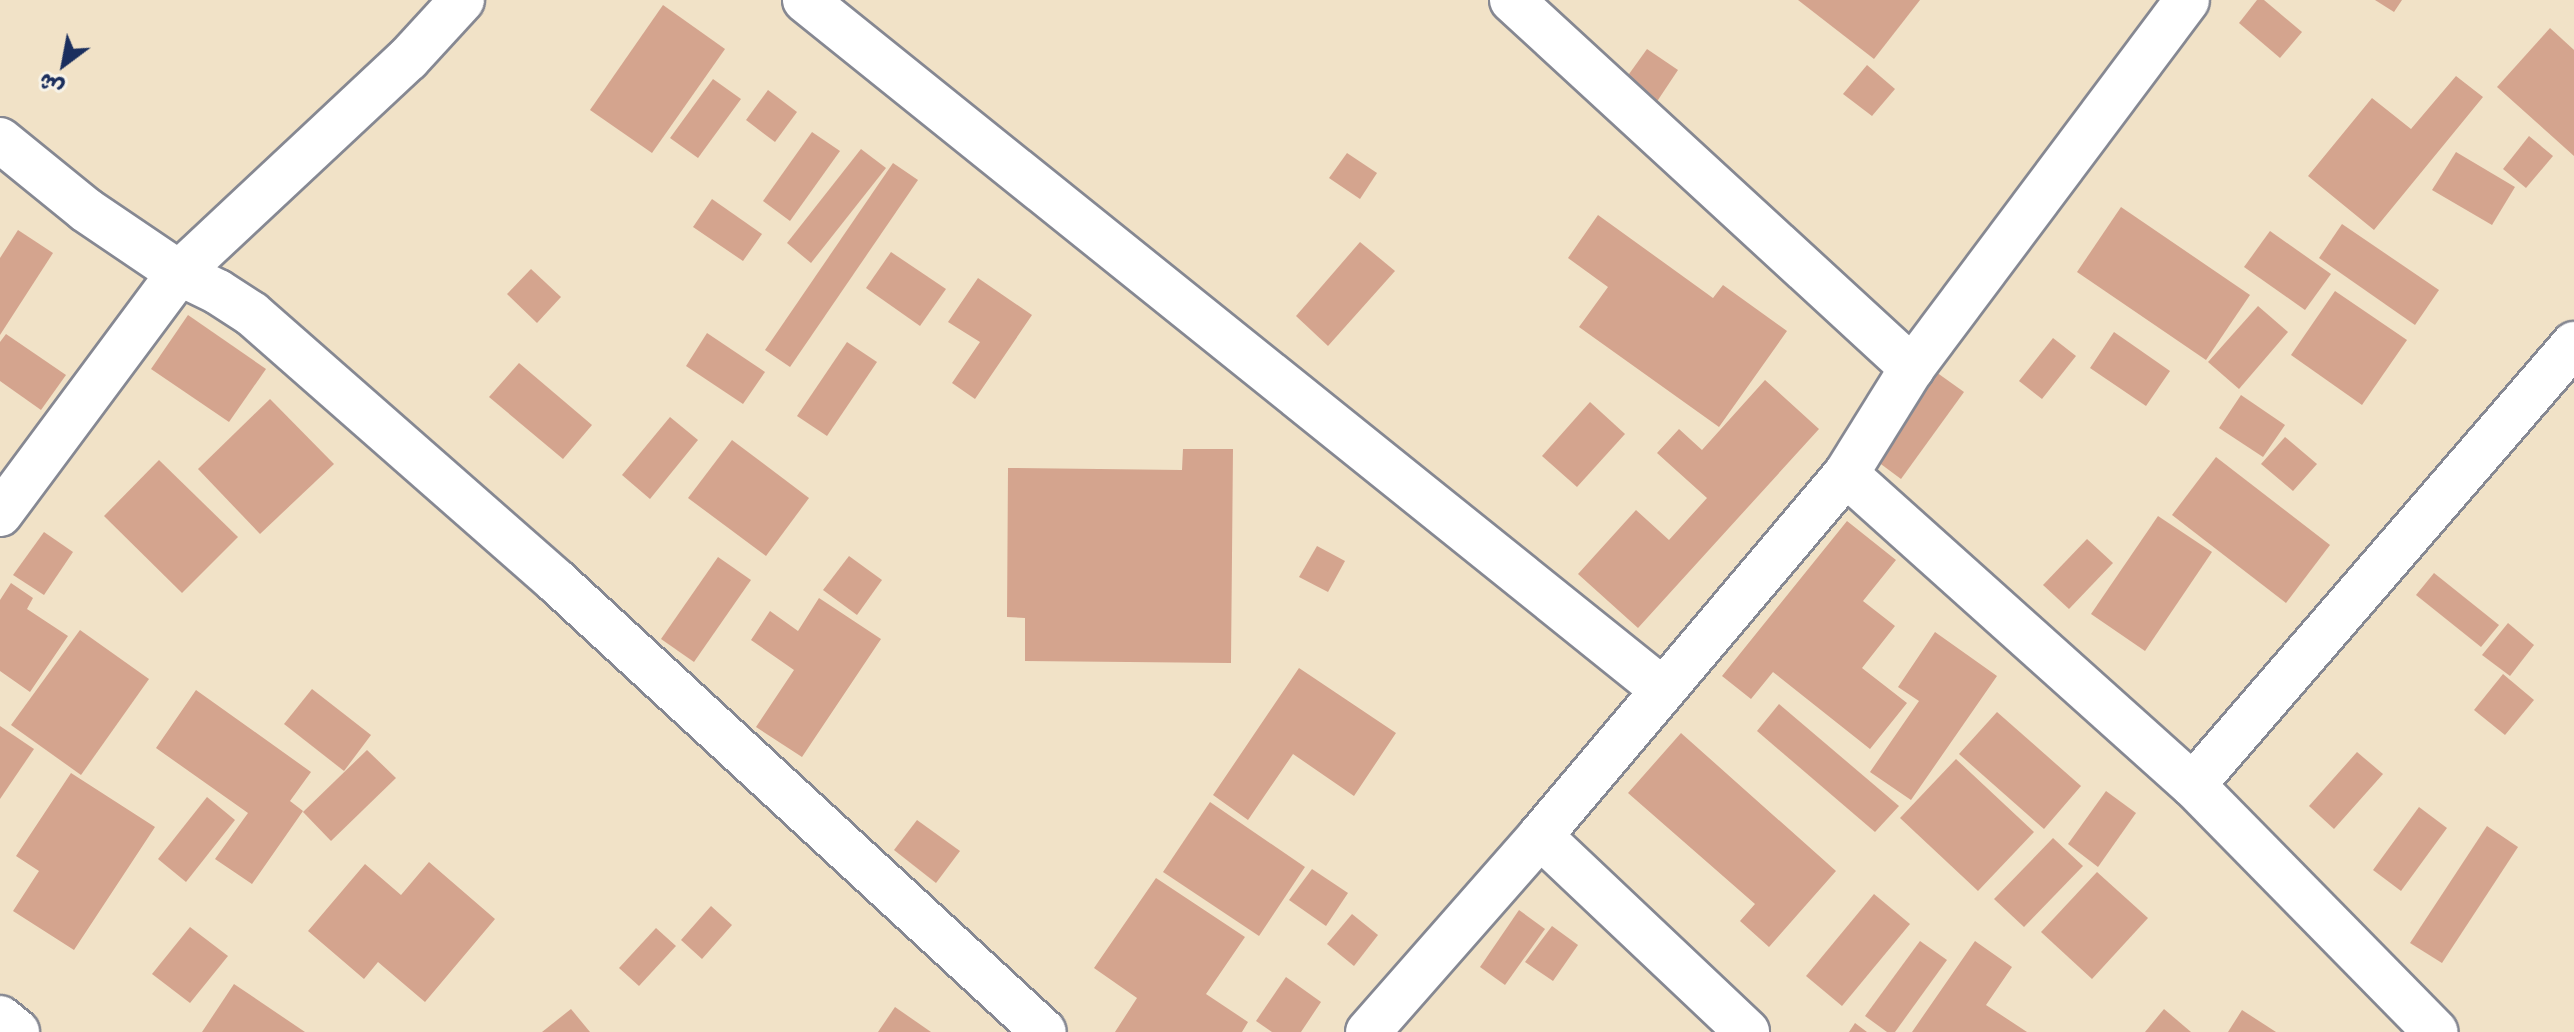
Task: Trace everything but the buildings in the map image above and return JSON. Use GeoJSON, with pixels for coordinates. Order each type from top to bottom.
{"type":"FeatureCollection","features":[{"type":"Feature","properties":{"kind":"street"},"geometry":{"type":"LineString","coordinates":[[0,514],[179,273],[408,59],[462,0]]}},
{"type":"Feature","properties":{"kind":"street"},"geometry":{"type":"LineString","coordinates":[[805,0],[1662,689]]}},
{"type":"Feature","properties":{"kind":"street"},"geometry":{"type":"LineString","coordinates":[[1512,0],[1912,368]]}},
{"type":"Feature","properties":{"kind":"street"},"geometry":{"type":"LineString","coordinates":[[1368,1032],[1540,836],[1846,474],[1912,368],[2187,0]]}},
{"type":"Feature","properties":{"kind":"street"},"geometry":{"type":"LineString","coordinates":[[0,140],[86,210],[179,273],[218,292],[252,314],[498,529],[1044,1032]]}},
{"type":"Feature","properties":{"kind":"street"},"geometry":{"type":"LineString","coordinates":[[2193,785],[2574,344]]}},
{"type":"Feature","properties":{"kind":"street"},"geometry":{"type":"LineString","coordinates":[[1846,474],[2193,785],[2436,1032]]}},
{"type":"Feature","properties":{"kind":"street"},"geometry":{"type":"LineString","coordinates":[[1540,836],[1747,1032]]}},
{"type":"Feature","properties":{"kind":"street"},"geometry":{"type":"LineString","coordinates":[[0,1018],[17,1032]]}}]}
